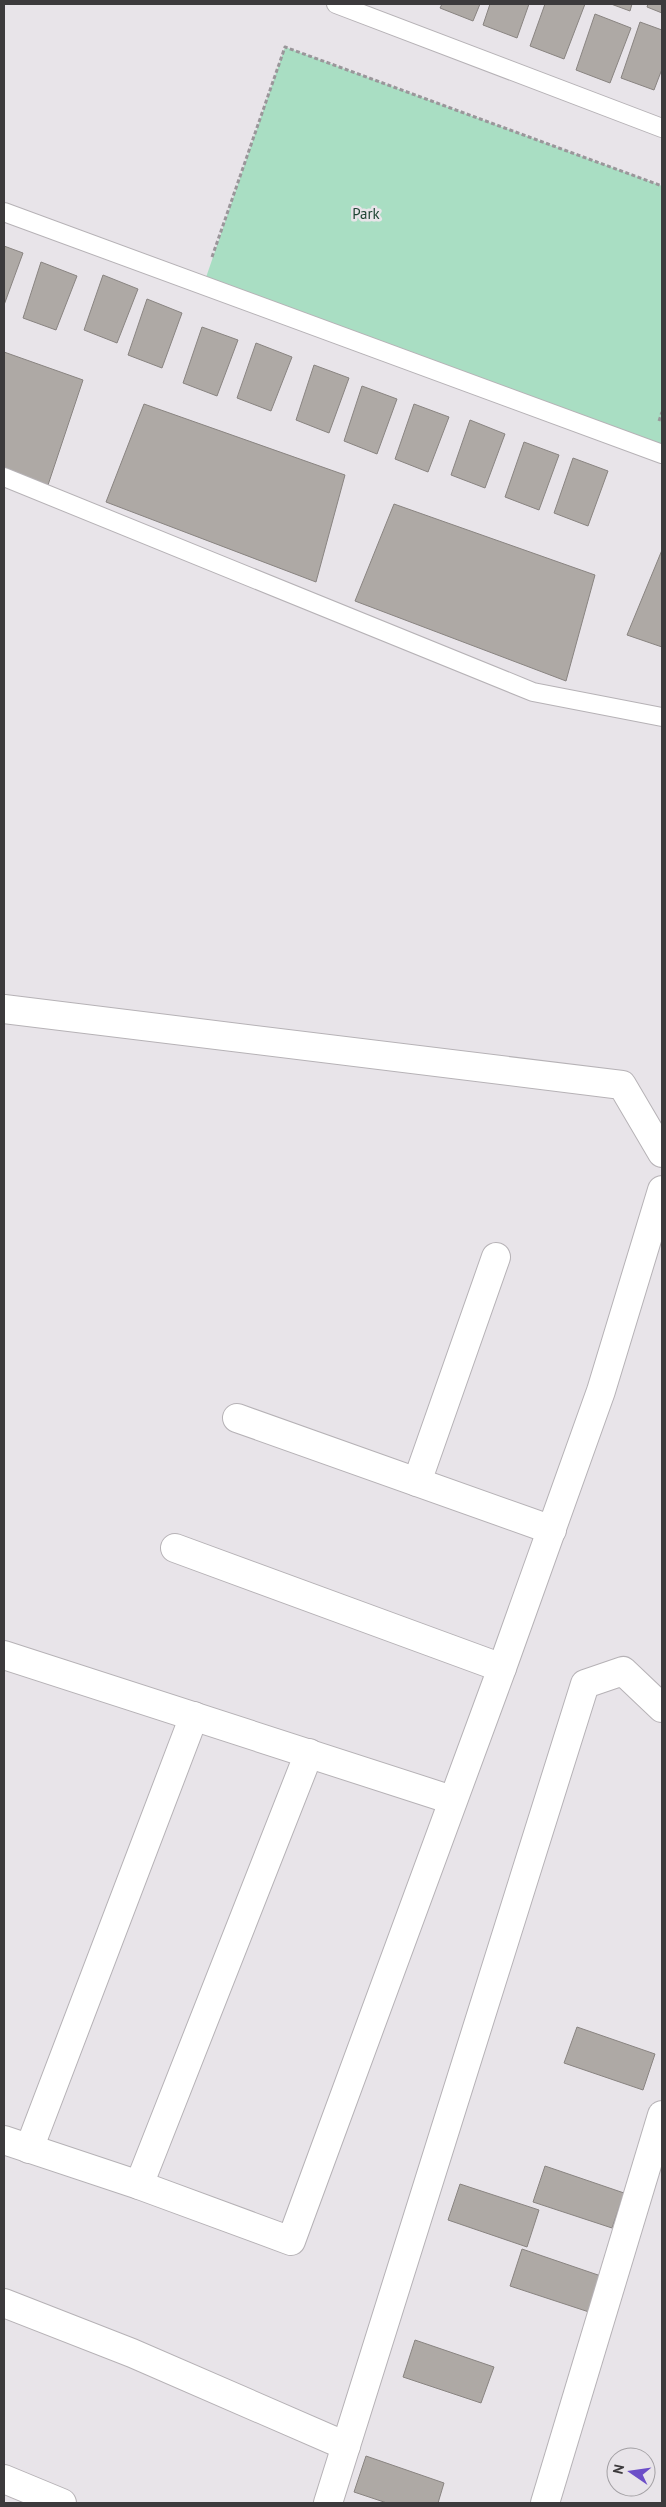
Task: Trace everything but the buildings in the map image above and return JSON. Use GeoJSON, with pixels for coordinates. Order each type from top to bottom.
{"type":"FeatureCollection","features":[{"type":"Feature","properties":{"kind":"street"},"geometry":{"type":"LineString","coordinates":[[4,1009],[622,1086],[662,1153]]}},
{"type":"Feature","properties":{"kind":"street"},"geometry":{"type":"LineString","coordinates":[[4,2140],[139,2185],[291,2241],[552,1530],[601,1391],[662,1190]]}},
{"type":"Feature","properties":{"kind":"street"},"geometry":{"type":"LineString","coordinates":[[417,1482],[496,1258]]}},
{"type":"Feature","properties":{"kind":"street"},"geometry":{"type":"LineString","coordinates":[[237,1418],[552,1530]]}},
{"type":"Feature","properties":{"kind":"street"},"geometry":{"type":"LineString","coordinates":[[174,1548],[502,1668]]}},
{"type":"Feature","properties":{"kind":"street"},"geometry":{"type":"LineString","coordinates":[[4,1655],[452,1800]]}},
{"type":"Feature","properties":{"kind":"street"},"geometry":{"type":"LineString","coordinates":[[328,2503],[585,1684],[623,1671],[662,1708]]}},
{"type":"Feature","properties":{"kind":"street"},"geometry":{"type":"LineString","coordinates":[[30,2149],[194,1716]]}},
{"type":"Feature","properties":{"kind":"street"},"geometry":{"type":"LineString","coordinates":[[139,2185],[309,1753]]}},
{"type":"Feature","properties":{"kind":"street"},"geometry":{"type":"LineString","coordinates":[[545,2503],[662,2114]]}},
{"type":"Feature","properties":{"kind":"street"},"geometry":{"type":"LineString","coordinates":[[4,2303],[132,2353],[346,2446]]}},
{"type":"Feature","properties":{"kind":"street"},"geometry":{"type":"LineString","coordinates":[[4,2479],[62,2503]]}},
{"type":"Feature","properties":{"kind":"lane"},"geometry":{"type":"LineString","coordinates":[[336,4],[662,128]]}},
{"type":"Feature","properties":{"kind":"lane"},"geometry":{"type":"LineString","coordinates":[[4,212],[662,454]]}},
{"type":"Feature","properties":{"kind":"lane"},"geometry":{"type":"LineString","coordinates":[[4,477],[533,692],[662,717]]}},
{"type":"Feature","properties":{"kind":"path"},"geometry":{"type":"LineString","coordinates":[[210,263],[285,47],[662,186]]}},
{"type":"Feature","properties":{"kind":"green space","name":"Park"},"geometry":{"type":"Polygon","coordinates":[[[285,47],[662,186],[662,454],[201,292],[285,47]]]}}]}
